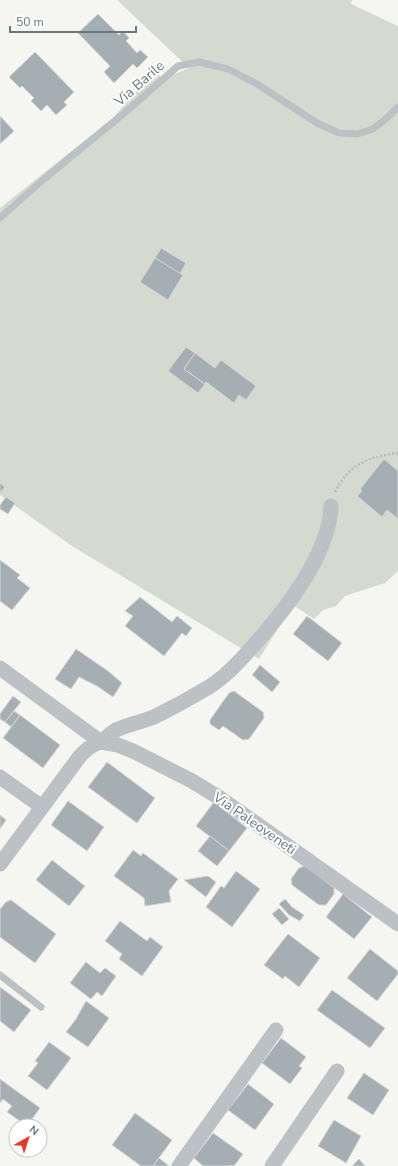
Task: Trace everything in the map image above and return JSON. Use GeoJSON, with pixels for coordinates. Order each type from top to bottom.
{"type":"FeatureCollection","features":[{"type":"Feature","properties":{"kind":"street"},"geometry":{"type":"LineString","coordinates":[[0,864],[80,756],[89,747],[101,742],[116,730],[153,717],[204,690],[223,677],[238,663],[269,628],[296,593],[306,577],[326,536],[331,518],[331,506]]}},
{"type":"Feature","properties":{"kind":"street"},"geometry":{"type":"LineString","coordinates":[[0,668],[101,742]]}},
{"type":"Feature","properties":{"kind":"street","name":"Via Paleoveneti"},"geometry":{"type":"LineString","coordinates":[[101,742],[118,745],[135,752],[192,781],[223,800],[398,924]]}},
{"type":"Feature","properties":{"kind":"street"},"geometry":{"type":"LineString","coordinates":[[0,777],[42,807]]}},
{"type":"Feature","properties":{"kind":"street"},"geometry":{"type":"LineString","coordinates":[[179,1166],[276,1030]]}},
{"type":"Feature","properties":{"kind":"street"},"geometry":{"type":"LineString","coordinates":[[272,1166],[338,1071]]}},
{"type":"Feature","properties":{"kind":"lane","name":"Via Barile"},"geometry":{"type":"LineString","coordinates":[[0,218],[178,66],[200,62],[228,69],[257,84],[317,122],[339,133],[357,134],[373,128],[387,118],[398,107]]}},
{"type":"Feature","properties":{"kind":"lane"},"geometry":{"type":"LineString","coordinates":[[0,975],[41,1007]]}},
{"type":"Feature","properties":{"kind":"path"},"geometry":{"type":"LineString","coordinates":[[331,506],[340,482],[362,461],[389,454],[398,454]]}},
{"type":"Feature","properties":{"kind":"shaded area"},"geometry":{"type":"Polygon","coordinates":[[[117,0],[352,0],[351,4],[398,26],[398,571],[385,583],[345,596],[336,606],[323,610],[314,619],[293,605],[259,659],[72,546],[0,495],[0,208],[113,118],[154,70],[163,79],[189,68],[117,0]]]}},
{"type":"Feature","properties":{"kind":"building"},"geometry":{"type":"Polygon","coordinates":[[[98,14],[119,35],[123,31],[129,38],[126,41],[137,53],[140,50],[148,57],[137,68],[133,64],[114,83],[104,72],[110,66],[78,33],[98,14]]]}},
{"type":"Feature","properties":{"kind":"building"},"geometry":{"type":"Polygon","coordinates":[[[35,52],[74,92],[64,102],[67,105],[56,115],[47,105],[41,111],[31,101],[34,98],[22,86],[20,88],[9,77],[35,52]]]}},
{"type":"Feature","properties":{"kind":"building"},"geometry":{"type":"Polygon","coordinates":[[[0,116],[14,131],[0,144],[0,116]]]}},
{"type":"Feature","properties":{"kind":"building"},"geometry":{"type":"Polygon","coordinates":[[[161,248],[186,263],[180,274],[155,258],[161,248]]]}},
{"type":"Feature","properties":{"kind":"building"},"geometry":{"type":"Polygon","coordinates":[[[155,258],[183,275],[168,300],[140,282],[155,258]]]}},
{"type":"Feature","properties":{"kind":"building"},"geometry":{"type":"Polygon","coordinates":[[[186,347],[195,353],[184,369],[205,384],[198,393],[168,371],[186,347]]]}},
{"type":"Feature","properties":{"kind":"building"},"geometry":{"type":"Polygon","coordinates":[[[195,353],[215,368],[221,360],[256,386],[246,400],[239,395],[234,403],[206,382],[205,384],[184,369],[195,353]]]}},
{"type":"Feature","properties":{"kind":"building"},"geometry":{"type":"Polygon","coordinates":[[[384,459],[398,471],[398,519],[387,510],[382,517],[357,496],[362,491],[360,489],[384,459]]]}},
{"type":"Feature","properties":{"kind":"building"},"geometry":{"type":"Polygon","coordinates":[[[0,483],[5,487],[0,493],[0,483]]]}},
{"type":"Feature","properties":{"kind":"building"},"geometry":{"type":"Polygon","coordinates":[[[6,497],[15,503],[8,514],[0,509],[0,505],[6,497]]]}},
{"type":"Feature","properties":{"kind":"building"},"geometry":{"type":"Polygon","coordinates":[[[0,560],[20,575],[17,578],[30,588],[12,610],[0,601],[0,560]]]}},
{"type":"Feature","properties":{"kind":"building"},"geometry":{"type":"Polygon","coordinates":[[[140,597],[172,622],[177,616],[192,628],[186,636],[182,633],[164,656],[125,626],[133,616],[125,611],[140,597]]]}},
{"type":"Feature","properties":{"kind":"building"},"geometry":{"type":"Polygon","coordinates":[[[307,616],[342,643],[328,661],[293,634],[307,616]]]}},
{"type":"Feature","properties":{"kind":"building"},"geometry":{"type":"Polygon","coordinates":[[[76,649],[108,671],[122,683],[113,697],[97,686],[79,677],[71,689],[55,679],[76,649]]]}},
{"type":"Feature","properties":{"kind":"building"},"geometry":{"type":"Polygon","coordinates":[[[260,665],[280,682],[272,692],[252,675],[260,665]]]}},
{"type":"Feature","properties":{"kind":"building"},"geometry":{"type":"Polygon","coordinates":[[[234,691],[263,712],[264,718],[249,739],[243,740],[223,726],[219,730],[210,724],[210,720],[229,693],[234,691]]]}},
{"type":"Feature","properties":{"kind":"building"},"geometry":{"type":"Polygon","coordinates":[[[13,696],[21,702],[5,722],[0,719],[0,714],[13,696]]]}},
{"type":"Feature","properties":{"kind":"building"},"geometry":{"type":"Polygon","coordinates":[[[14,711],[20,715],[11,727],[5,722],[14,711]]]}},
{"type":"Feature","properties":{"kind":"building"},"geometry":{"type":"Polygon","coordinates":[[[20,715],[60,745],[43,768],[3,738],[20,715]]]}},
{"type":"Feature","properties":{"kind":"building"},"geometry":{"type":"Polygon","coordinates":[[[107,762],[155,798],[137,823],[88,787],[107,762]]]}},
{"type":"Feature","properties":{"kind":"building"},"geometry":{"type":"Polygon","coordinates":[[[68,801],[104,827],[87,851],[51,825],[68,801]]]}},
{"type":"Feature","properties":{"kind":"building"},"geometry":{"type":"Polygon","coordinates":[[[214,802],[247,828],[229,851],[196,826],[214,802]]]}},
{"type":"Feature","properties":{"kind":"building"},"geometry":{"type":"Polygon","coordinates":[[[0,815],[6,820],[0,829],[0,815]]]}},
{"type":"Feature","properties":{"kind":"building"},"geometry":{"type":"Polygon","coordinates":[[[210,836],[229,851],[217,866],[198,851],[210,836]]]}},
{"type":"Feature","properties":{"kind":"building"},"geometry":{"type":"Polygon","coordinates":[[[133,850],[141,856],[143,853],[178,879],[169,891],[171,902],[145,906],[144,898],[114,876],[133,850]]]}},
{"type":"Feature","properties":{"kind":"building"},"geometry":{"type":"Polygon","coordinates":[[[52,860],[85,886],[69,906],[36,880],[52,860]]]}},
{"type":"Feature","properties":{"kind":"building"},"geometry":{"type":"Polygon","coordinates":[[[305,866],[334,888],[334,894],[326,905],[319,905],[292,885],[291,879],[299,868],[305,866]]]}},
{"type":"Feature","properties":{"kind":"building"},"geometry":{"type":"Polygon","coordinates":[[[236,871],[260,889],[232,927],[206,907],[221,886],[224,888],[236,871]]]}},
{"type":"Feature","properties":{"kind":"building"},"geometry":{"type":"Polygon","coordinates":[[[208,876],[216,882],[206,897],[184,880],[208,876]]]}},
{"type":"Feature","properties":{"kind":"building"},"geometry":{"type":"Polygon","coordinates":[[[343,894],[372,917],[354,939],[326,917],[343,894]]]}},
{"type":"Feature","properties":{"kind":"building"},"geometry":{"type":"Polygon","coordinates":[[[285,899],[292,907],[304,915],[300,921],[289,915],[279,904],[285,899]]]}},
{"type":"Feature","properties":{"kind":"building"},"geometry":{"type":"Polygon","coordinates":[[[11,900],[56,934],[35,963],[0,937],[0,909],[6,902],[11,900]]]}},
{"type":"Feature","properties":{"kind":"building"},"geometry":{"type":"Polygon","coordinates":[[[279,908],[289,919],[282,925],[272,914],[279,908]]]}},
{"type":"Feature","properties":{"kind":"building"},"geometry":{"type":"Polygon","coordinates":[[[120,921],[147,941],[150,937],[163,947],[142,976],[119,959],[122,954],[105,941],[120,921]]]}},
{"type":"Feature","properties":{"kind":"building"},"geometry":{"type":"Polygon","coordinates":[[[288,934],[320,958],[299,987],[285,976],[283,979],[264,965],[288,934]]]}},
{"type":"Feature","properties":{"kind":"building"},"geometry":{"type":"Polygon","coordinates":[[[370,949],[398,971],[398,974],[377,1001],[347,978],[370,949]]]}},
{"type":"Feature","properties":{"kind":"building"},"geometry":{"type":"Polygon","coordinates":[[[86,962],[100,973],[105,968],[116,976],[102,996],[97,992],[91,999],[70,983],[86,962]]]}},
{"type":"Feature","properties":{"kind":"building"},"geometry":{"type":"Polygon","coordinates":[[[0,987],[31,1010],[14,1032],[0,1021],[0,987]]]}},
{"type":"Feature","properties":{"kind":"building"},"geometry":{"type":"Polygon","coordinates":[[[332,990],[385,1028],[370,1048],[317,1010],[332,990]]]}},
{"type":"Feature","properties":{"kind":"building"},"geometry":{"type":"Polygon","coordinates":[[[86,1001],[109,1018],[88,1047],[66,1032],[76,1019],[86,1001]]]}},
{"type":"Feature","properties":{"kind":"building"},"geometry":{"type":"Polygon","coordinates":[[[281,1038],[306,1057],[299,1066],[302,1068],[290,1084],[262,1063],[281,1038]]]}},
{"type":"Feature","properties":{"kind":"building"},"geometry":{"type":"Polygon","coordinates":[[[49,1042],[71,1058],[47,1090],[28,1076],[38,1063],[35,1061],[49,1042]]]}},
{"type":"Feature","properties":{"kind":"building"},"geometry":{"type":"Polygon","coordinates":[[[364,1073],[389,1090],[373,1115],[347,1098],[364,1073]]]}},
{"type":"Feature","properties":{"kind":"building"},"geometry":{"type":"Polygon","coordinates":[[[0,1079],[40,1108],[33,1118],[16,1118],[7,1112],[12,1106],[3,1099],[0,1103],[0,1079]]]}},
{"type":"Feature","properties":{"kind":"building"},"geometry":{"type":"Polygon","coordinates":[[[248,1084],[274,1104],[255,1130],[228,1110],[248,1084]]]}},
{"type":"Feature","properties":{"kind":"building"},"geometry":{"type":"Polygon","coordinates":[[[135,1113],[172,1140],[153,1166],[141,1166],[112,1145],[135,1113]]]}},
{"type":"Feature","properties":{"kind":"building"},"geometry":{"type":"Polygon","coordinates":[[[334,1120],[361,1136],[346,1163],[318,1146],[334,1120]]]}},
{"type":"Feature","properties":{"kind":"building"},"geometry":{"type":"Polygon","coordinates":[[[213,1133],[243,1154],[234,1166],[203,1166],[194,1158],[213,1133]]]}},
{"type":"Feature","properties":{"kind":"building"},"geometry":{"type":"Polygon","coordinates":[[[159,1158],[169,1166],[153,1166],[159,1158]]]}},
{"type":"Feature","properties":{"kind":"building"},"geometry":{"type":"Polygon","coordinates":[[[359,1159],[365,1166],[352,1166],[359,1159]]]}}]}
